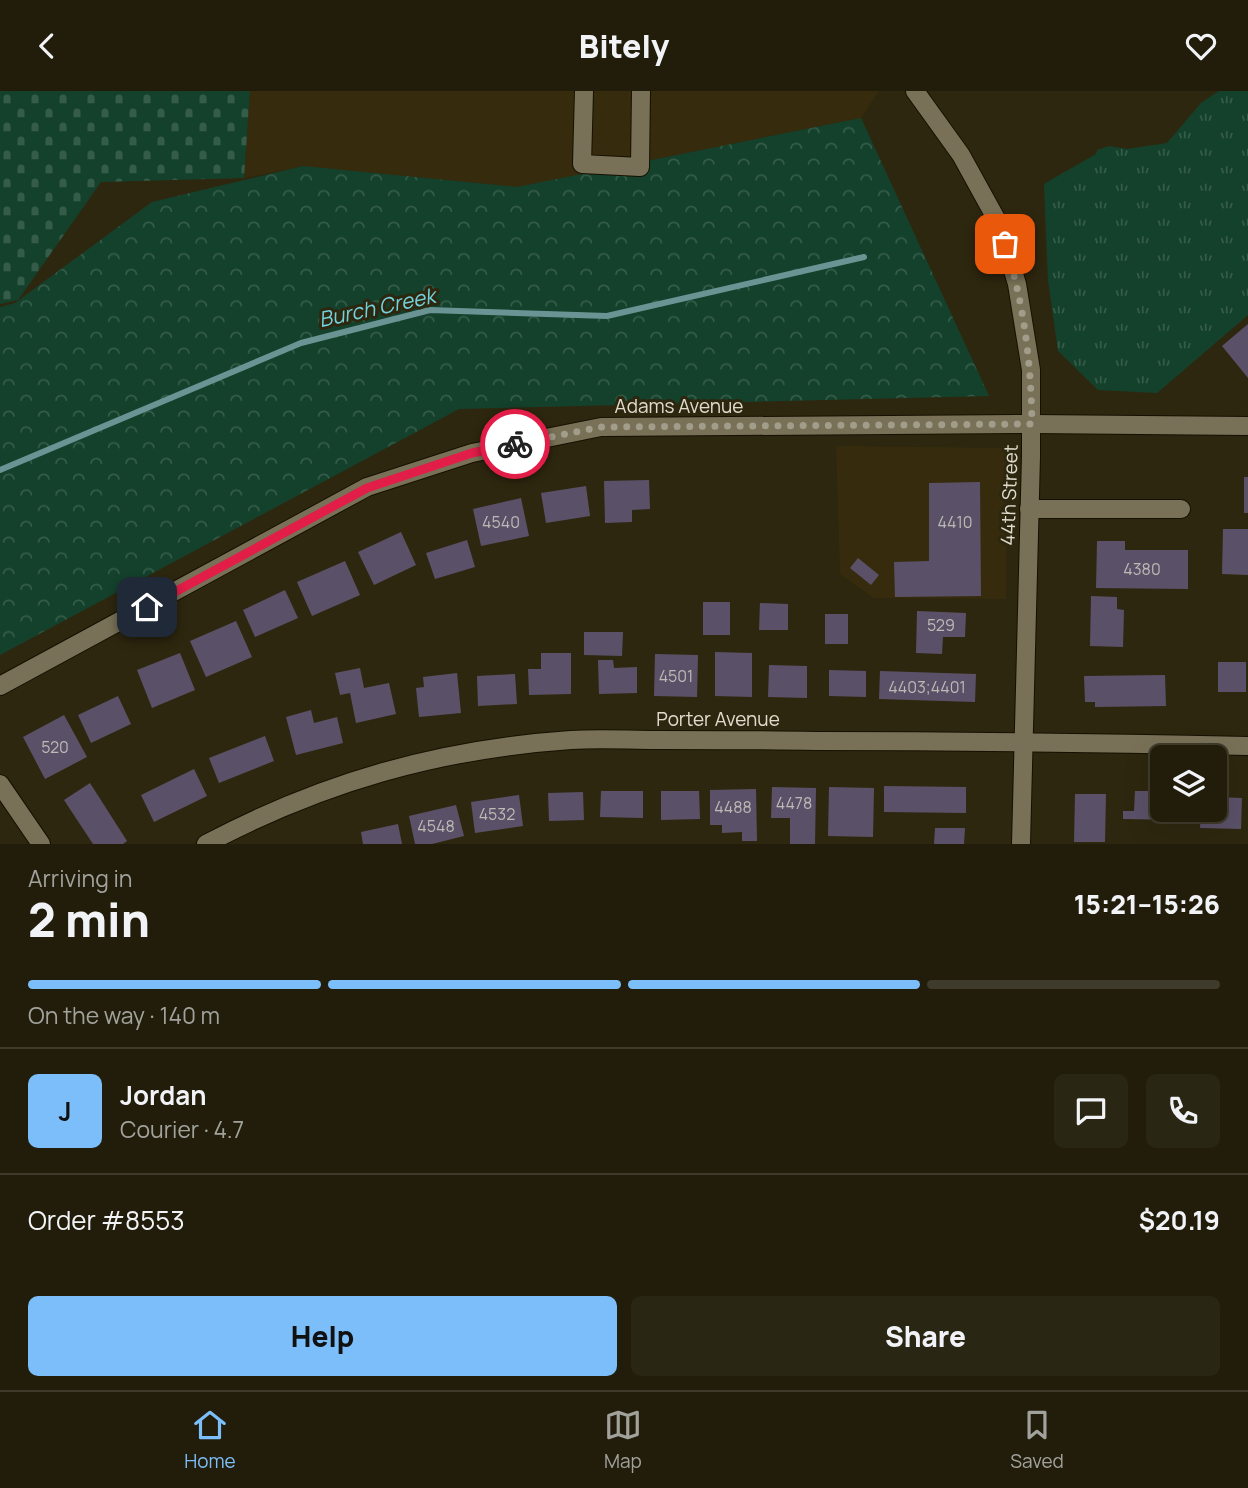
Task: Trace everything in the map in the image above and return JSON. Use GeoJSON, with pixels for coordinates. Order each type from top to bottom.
{"type":"FeatureCollection","features":[{"type":"Feature","properties":{"kind":"street"},"geometry":{"type":"LineString","coordinates":[[584,91],[582,164],[640,167],[641,91]]}},
{"type":"Feature","properties":{"kind":"street","name":"44th Street"},"geometry":{"type":"LineString","coordinates":[[915,91],[961,155],[999,224],[1017,284],[1031,370],[1032,424],[1021,844]]}},
{"type":"Feature","properties":{"kind":"street","name":"Adams Avenue"},"geometry":{"type":"LineString","coordinates":[[0,686],[367,488],[472,453],[601,427],[1032,424],[1248,426]]}},
{"type":"Feature","properties":{"kind":"street"},"geometry":{"type":"LineString","coordinates":[[1029,509],[1181,509]]}},
{"type":"Feature","properties":{"kind":"street","name":"Porter Avenue"},"geometry":{"type":"LineString","coordinates":[[206,844],[259,816],[327,789],[380,772],[435,758],[502,747],[574,740],[1022,741],[1248,746]]}},
{"type":"Feature","properties":{"kind":"street"},"geometry":{"type":"LineString","coordinates":[[0,784],[41,844]]}},
{"type":"Feature","properties":{"kind":"shaded area"},"geometry":{"type":"Polygon","coordinates":[[[250,91],[879,91],[861,118],[517,187],[303,166],[244,178],[250,91]]]}},
{"type":"Feature","properties":{"kind":"shaded area"},"geometry":{"type":"Polygon","coordinates":[[[836,446],[1002,448],[1007,455],[1006,599],[874,598],[840,574],[836,446]]]}},
{"type":"Feature","properties":{"kind":"green space"},"geometry":{"type":"Polygon","coordinates":[[[0,91],[250,91],[244,178],[101,182],[18,300],[0,304],[0,91]]]}},
{"type":"Feature","properties":{"kind":"green space"},"geometry":{"type":"Polygon","coordinates":[[[1219,91],[1248,91],[1248,315],[1157,393],[1098,390],[1058,351],[1048,280],[1044,184],[1096,154],[1097,150],[1109,146],[1127,149],[1167,143],[1201,103],[1219,91]]]}},
{"type":"Feature","properties":{"kind":"green space"},"geometry":{"type":"Polygon","coordinates":[[[861,118],[989,396],[459,409],[0,655],[0,307],[15,303],[152,202],[303,166],[517,187],[861,118]]]}},
{"type":"Feature","properties":{"kind":"building"},"geometry":{"type":"Polygon","coordinates":[[[1248,324],[1248,378],[1222,346],[1248,324]]]}},
{"type":"Feature","properties":{"kind":"building"},"geometry":{"type":"Polygon","coordinates":[[[1244,477],[1248,477],[1248,513],[1244,513],[1244,477]]]}},
{"type":"Feature","properties":{"kind":"building"},"geometry":{"type":"Polygon","coordinates":[[[649,480],[650,509],[632,510],[632,522],[605,523],[604,481],[649,480]]]}},
{"type":"Feature","properties":{"kind":"building"},"geometry":{"type":"Polygon","coordinates":[[[980,482],[981,596],[895,597],[894,562],[929,561],[929,483],[980,482]]]}},
{"type":"Feature","properties":{"kind":"building"},"geometry":{"type":"Polygon","coordinates":[[[586,486],[590,516],[546,523],[541,493],[586,486]]]}},
{"type":"Feature","properties":{"kind":"building"},"geometry":{"type":"Polygon","coordinates":[[[521,498],[529,536],[481,546],[473,509],[521,498]]]}},
{"type":"Feature","properties":{"kind":"building"},"geometry":{"type":"Polygon","coordinates":[[[1223,529],[1248,529],[1248,575],[1222,574],[1223,529]]]}},
{"type":"Feature","properties":{"kind":"building"},"geometry":{"type":"Polygon","coordinates":[[[401,532],[416,565],[374,585],[358,552],[401,532]]]}},
{"type":"Feature","properties":{"kind":"building"},"geometry":{"type":"Polygon","coordinates":[[[467,540],[475,567],[435,579],[426,553],[467,540]]]}},
{"type":"Feature","properties":{"kind":"building"},"geometry":{"type":"Polygon","coordinates":[[[1097,541],[1125,541],[1125,550],[1188,550],[1188,589],[1096,588],[1097,541]]]}},
{"type":"Feature","properties":{"kind":"building"},"geometry":{"type":"Polygon","coordinates":[[[858,558],[879,575],[871,585],[850,568],[858,558]]]}},
{"type":"Feature","properties":{"kind":"building"},"geometry":{"type":"Polygon","coordinates":[[[345,561],[360,595],[312,616],[297,582],[345,561]]]}},
{"type":"Feature","properties":{"kind":"building"},"geometry":{"type":"Polygon","coordinates":[[[285,590],[298,618],[255,637],[243,610],[285,590]]]}},
{"type":"Feature","properties":{"kind":"building"},"geometry":{"type":"Polygon","coordinates":[[[1091,596],[1117,597],[1117,609],[1124,610],[1123,647],[1090,646],[1091,596]]]}},
{"type":"Feature","properties":{"kind":"building"},"geometry":{"type":"Polygon","coordinates":[[[703,602],[730,602],[730,635],[703,635],[703,602]]]}},
{"type":"Feature","properties":{"kind":"building"},"geometry":{"type":"Polygon","coordinates":[[[760,603],[788,604],[788,630],[759,630],[760,603]]]}},
{"type":"Feature","properties":{"kind":"building"},"geometry":{"type":"Polygon","coordinates":[[[917,611],[966,613],[965,637],[943,637],[942,654],[916,653],[917,611]]]}},
{"type":"Feature","properties":{"kind":"building"},"geometry":{"type":"Polygon","coordinates":[[[825,614],[848,614],[848,644],[825,644],[825,614]]]}},
{"type":"Feature","properties":{"kind":"building"},"geometry":{"type":"Polygon","coordinates":[[[236,621],[252,657],[206,677],[190,641],[236,621]]]}},
{"type":"Feature","properties":{"kind":"building"},"geometry":{"type":"Polygon","coordinates":[[[584,632],[623,632],[622,656],[584,655],[584,632]]]}},
{"type":"Feature","properties":{"kind":"building"},"geometry":{"type":"Polygon","coordinates":[[[715,652],[752,653],[752,697],[715,696],[715,652]]]}},
{"type":"Feature","properties":{"kind":"building"},"geometry":{"type":"Polygon","coordinates":[[[180,653],[195,690],[152,708],[137,670],[180,653]]]}},
{"type":"Feature","properties":{"kind":"building"},"geometry":{"type":"Polygon","coordinates":[[[541,653],[571,653],[571,694],[529,695],[528,669],[541,669],[541,653]]]}},
{"type":"Feature","properties":{"kind":"building"},"geometry":{"type":"Polygon","coordinates":[[[655,654],[698,655],[697,697],[654,696],[655,654]]]}},
{"type":"Feature","properties":{"kind":"building"},"geometry":{"type":"Polygon","coordinates":[[[598,660],[613,660],[614,668],[637,667],[637,693],[599,694],[598,660]]]}},
{"type":"Feature","properties":{"kind":"building"},"geometry":{"type":"Polygon","coordinates":[[[1218,662],[1246,662],[1246,692],[1218,692],[1218,662]]]}},
{"type":"Feature","properties":{"kind":"building"},"geometry":{"type":"Polygon","coordinates":[[[769,665],[807,666],[807,698],[768,697],[769,665]]]}},
{"type":"Feature","properties":{"kind":"building"},"geometry":{"type":"Polygon","coordinates":[[[360,668],[364,688],[389,683],[396,714],[356,723],[350,693],[340,695],[335,673],[360,668]]]}},
{"type":"Feature","properties":{"kind":"building"},"geometry":{"type":"Polygon","coordinates":[[[829,670],[866,671],[866,697],[829,696],[829,670]]]}},
{"type":"Feature","properties":{"kind":"building"},"geometry":{"type":"Polygon","coordinates":[[[880,671],[976,674],[975,702],[879,699],[880,671]]]}},
{"type":"Feature","properties":{"kind":"building"},"geometry":{"type":"Polygon","coordinates":[[[457,673],[461,713],[419,717],[416,688],[424,687],[423,677],[457,673]]]}},
{"type":"Feature","properties":{"kind":"building"},"geometry":{"type":"Polygon","coordinates":[[[515,674],[517,704],[478,706],[477,676],[515,674]]]}},
{"type":"Feature","properties":{"kind":"building"},"geometry":{"type":"Polygon","coordinates":[[[1165,675],[1166,706],[1095,707],[1095,702],[1085,702],[1084,676],[1165,675]]]}},
{"type":"Feature","properties":{"kind":"building"},"geometry":{"type":"Polygon","coordinates":[[[118,696],[131,724],[91,743],[78,715],[118,696]]]}},
{"type":"Feature","properties":{"kind":"building"},"geometry":{"type":"Polygon","coordinates":[[[311,710],[314,723],[337,717],[343,743],[296,755],[286,717],[311,710]]]}},
{"type":"Feature","properties":{"kind":"building"},"geometry":{"type":"Polygon","coordinates":[[[64,715],[87,757],[45,779],[23,737],[64,715]]]}},
{"type":"Feature","properties":{"kind":"building"},"geometry":{"type":"Polygon","coordinates":[[[265,736],[274,761],[219,783],[209,758],[265,736]]]}},
{"type":"Feature","properties":{"kind":"building"},"geometry":{"type":"Polygon","coordinates":[[[194,769],[207,796],[154,822],[141,795],[194,769]]]}},
{"type":"Feature","properties":{"kind":"building"},"geometry":{"type":"Polygon","coordinates":[[[90,783],[127,841],[123,844],[93,844],[64,800],[90,783]]]}},
{"type":"Feature","properties":{"kind":"building"},"geometry":{"type":"Polygon","coordinates":[[[884,786],[966,787],[966,813],[884,812],[884,786]]]}},
{"type":"Feature","properties":{"kind":"building"},"geometry":{"type":"Polygon","coordinates":[[[772,787],[816,788],[815,844],[790,844],[790,818],[771,818],[772,787]]]}},
{"type":"Feature","properties":{"kind":"building"},"geometry":{"type":"Polygon","coordinates":[[[829,787],[874,788],[873,837],[828,836],[829,787]]]}},
{"type":"Feature","properties":{"kind":"building"},"geometry":{"type":"Polygon","coordinates":[[[756,789],[757,841],[742,841],[742,832],[722,833],[722,825],[710,825],[710,790],[756,789]]]}},
{"type":"Feature","properties":{"kind":"building"},"geometry":{"type":"Polygon","coordinates":[[[601,791],[643,791],[643,818],[600,817],[601,791]]]}},
{"type":"Feature","properties":{"kind":"building"},"geometry":{"type":"Polygon","coordinates":[[[661,791],[699,791],[700,819],[661,820],[661,791]]]}},
{"type":"Feature","properties":{"kind":"building"},"geometry":{"type":"Polygon","coordinates":[[[1135,791],[1150,791],[1150,819],[1123,819],[1123,811],[1134,811],[1135,791]]]}},
{"type":"Feature","properties":{"kind":"building"},"geometry":{"type":"Polygon","coordinates":[[[583,792],[584,820],[549,821],[548,793],[583,792]]]}},
{"type":"Feature","properties":{"kind":"building"},"geometry":{"type":"Polygon","coordinates":[[[1075,794],[1106,794],[1105,842],[1074,842],[1075,794]]]}},
{"type":"Feature","properties":{"kind":"building"},"geometry":{"type":"Polygon","coordinates":[[[519,795],[523,826],[475,833],[471,802],[519,795]]]}},
{"type":"Feature","properties":{"kind":"building"},"geometry":{"type":"Polygon","coordinates":[[[1227,797],[1242,798],[1241,829],[1200,828],[1200,822],[1227,822],[1227,797]]]}},
{"type":"Feature","properties":{"kind":"building"},"geometry":{"type":"Polygon","coordinates":[[[456,805],[464,836],[432,844],[415,844],[409,816],[456,805]]]}},
{"type":"Feature","properties":{"kind":"building"},"geometry":{"type":"Polygon","coordinates":[[[398,824],[402,844],[363,844],[361,832],[398,824]]]}},
{"type":"Feature","properties":{"kind":"building"},"geometry":{"type":"Polygon","coordinates":[[[935,828],[965,828],[964,844],[934,844],[935,828]]]}},
{"type":"Feature","properties":{"kind":"waterway","name":"Burch Creek"},"geometry":{"type":"LineString","coordinates":[[0,470],[301,343],[430,310],[607,316],[864,257]]}},
{"type":"Feature","properties":{"kind":"way so far"},"geometry":{"type":"LineString","coordinates":[[515,444],[601,427],[1032,424],[1031,370],[1017,284],[1005,244]]}},
{"type":"Feature","properties":{"kind":"route"},"geometry":{"type":"LineString","coordinates":[[147,607],[367,488],[472,453],[515,444]]}}]}
